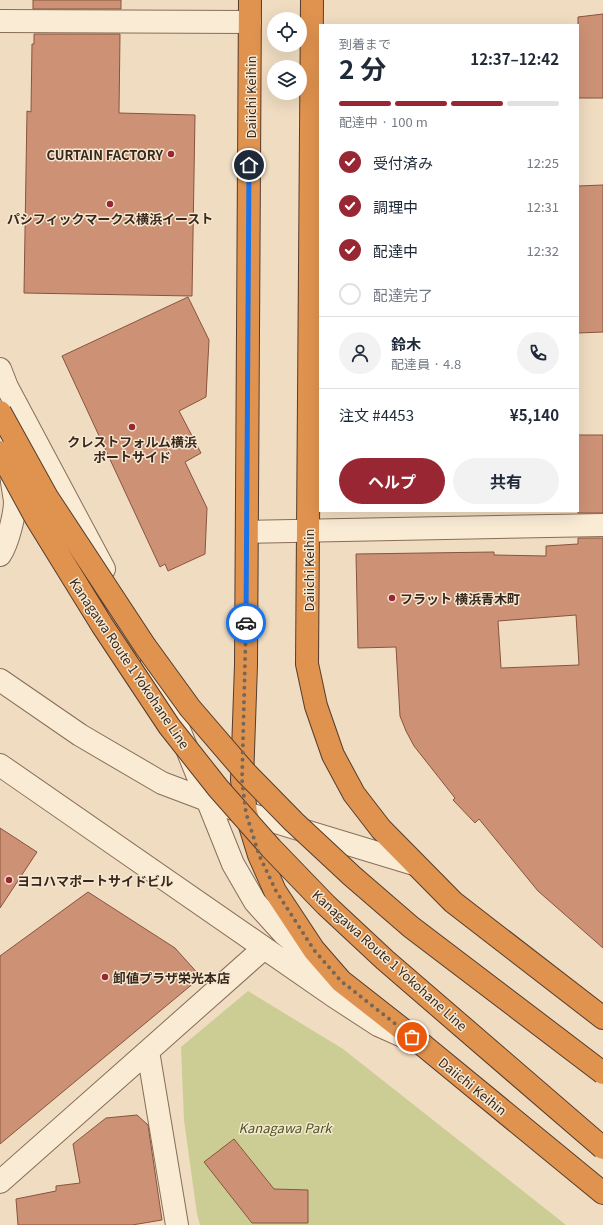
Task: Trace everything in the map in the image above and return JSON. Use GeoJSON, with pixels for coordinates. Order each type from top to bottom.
{"type":"FeatureCollection","features":[{"type":"Feature","properties":{"kind":"highway","name":"Daiichi Keihin"},"geometry":{"type":"LineString","coordinates":[[250,0],[246,665],[242,780],[246,813],[259,855],[276,891],[314,950],[341,981],[424,1046],[603,1193]]}},
{"type":"Feature","properties":{"kind":"highway","name":"Daiichi Keihin"},"geometry":{"type":"LineString","coordinates":[[312,0],[307,664],[316,706],[333,755],[354,794],[381,829],[453,902],[603,1018]]}},
{"type":"Feature","properties":{"kind":"highway","name":"Kanagawa Route 1 Yokohane Line"},"geometry":{"type":"LineString","coordinates":[[0,412],[47,497],[144,646],[190,708],[244,772],[294,822],[352,876],[411,927],[603,1073]]}},
{"type":"Feature","properties":{"kind":"highway","name":"Kanagawa Route 1 Yokohane Line"},"geometry":{"type":"LineString","coordinates":[[0,452],[36,518],[102,625],[169,726],[218,788],[271,848],[310,888],[380,955],[603,1148]]}},
{"type":"Feature","properties":{"kind":"street"},"geometry":{"type":"LineString","coordinates":[[0,21],[250,22]]}},
{"type":"Feature","properties":{"kind":"street"},"geometry":{"type":"LineString","coordinates":[[0,369],[7,387],[97,555],[152,662],[206,800],[233,864],[255,902],[283,933],[310,957],[341,981]]}},
{"type":"Feature","properties":{"kind":"street"},"geometry":{"type":"LineString","coordinates":[[0,459],[23,499],[39,516],[64,537],[97,555]]}},
{"type":"Feature","properties":{"kind":"street"},"geometry":{"type":"LineString","coordinates":[[0,555],[11,526],[15,502],[12,482]]}},
{"type":"Feature","properties":{"kind":"street"},"geometry":{"type":"LineString","coordinates":[[247,532],[603,525]]}},
{"type":"Feature","properties":{"kind":"street"},"geometry":{"type":"LineString","coordinates":[[0,680],[80,735],[162,782],[206,800],[414,864]]}},
{"type":"Feature","properties":{"kind":"street"},"geometry":{"type":"LineString","coordinates":[[0,765],[332,995],[378,1025],[424,1046]]}},
{"type":"Feature","properties":{"kind":"street"},"geometry":{"type":"LineString","coordinates":[[0,1182],[264,948]]}},
{"type":"Feature","properties":{"kind":"street"},"geometry":{"type":"LineString","coordinates":[[148,1051],[177,1225]]}},
{"type":"Feature","properties":{"kind":"green space","name":"Kanagawa Park"},"geometry":{"type":"Polygon","coordinates":[[[248,991],[343,1049],[566,1225],[200,1225],[197,1214],[184,1120],[181,1047],[248,991]]]}},
{"type":"Feature","properties":{"kind":"building"},"geometry":{"type":"Polygon","coordinates":[[[33,0],[121,0],[121,9],[33,9],[33,0]]]}},
{"type":"Feature","properties":{"kind":"building"},"geometry":{"type":"Polygon","coordinates":[[[603,14],[603,98],[579,98],[578,17],[603,14]]]}},
{"type":"Feature","properties":{"kind":"building","name":"パシフィックマークス横浜イースト"},"geometry":{"type":"Polygon","coordinates":[[[34,34],[120,34],[119,113],[195,115],[192,296],[24,293],[27,111],[31,112],[32,44],[34,44],[34,34]]]}},
{"type":"Feature","properties":{"kind":"building"},"geometry":{"type":"Polygon","coordinates":[[[603,185],[603,332],[579,333],[579,186],[603,185]]]}},
{"type":"Feature","properties":{"kind":"building","name":"クレストフォルム横浜 ポートサイド"},"geometry":{"type":"Polygon","coordinates":[[[188,297],[209,340],[206,397],[179,411],[201,453],[185,462],[207,508],[205,554],[168,571],[165,564],[160,567],[62,356],[188,297]]]}},
{"type":"Feature","properties":{"kind":"building"},"geometry":{"type":"Polygon","coordinates":[[[579,435],[603,435],[603,513],[578,513],[579,435]]]}},
{"type":"Feature","properties":{"kind":"building"},"geometry":{"type":"Polygon","coordinates":[[[578,538],[603,538],[603,948],[538,891],[479,819],[475,823],[453,800],[455,798],[414,746],[400,716],[396,647],[358,648],[356,554],[494,552],[494,555],[546,556],[546,546],[578,544],[578,538]],[[576,615],[498,621],[501,668],[579,665],[576,615]]]}},
{"type":"Feature","properties":{"kind":"building","name":"ヨコハマポートサイドビル"},"geometry":{"type":"Polygon","coordinates":[[[0,828],[37,852],[0,908],[0,828]]]}},
{"type":"Feature","properties":{"kind":"building"},"geometry":{"type":"Polygon","coordinates":[[[88,892],[175,948],[201,977],[0,1144],[0,956],[88,892]]]}},
{"type":"Feature","properties":{"kind":"building"},"geometry":{"type":"Polygon","coordinates":[[[137,1115],[148,1125],[162,1220],[132,1225],[18,1225],[16,1199],[56,1191],[56,1186],[80,1183],[73,1144],[106,1118],[137,1115]]]}},
{"type":"Feature","properties":{"kind":"building"},"geometry":{"type":"Polygon","coordinates":[[[234,1139],[274,1189],[308,1190],[308,1223],[252,1223],[204,1162],[234,1139]]]}},
{"type":"Feature","properties":{"kind":"way so far"},"geometry":{"type":"LineString","coordinates":[[246,623],[242,780],[246,813],[259,855],[276,891],[314,950],[341,981],[412,1037]]}},
{"type":"Feature","properties":{"kind":"place","name":"CURTAIN FACTORY"},"geometry":{"type":"Point","coordinates":[171,154]}},
{"type":"Feature","properties":{"kind":"place","name":"パシフィックマークス横浜イースト"},"geometry":{"type":"Point","coordinates":[110,204]}},
{"type":"Feature","properties":{"kind":"place","name":"クレストフォルム横浜 ポートサイド"},"geometry":{"type":"Point","coordinates":[132,427]}},
{"type":"Feature","properties":{"kind":"place","name":"フラット 横浜青木町"},"geometry":{"type":"Point","coordinates":[392,598]}},
{"type":"Feature","properties":{"kind":"place","name":"ヨコハマポートサイドビル"},"geometry":{"type":"Point","coordinates":[9,880]}},
{"type":"Feature","properties":{"kind":"place","name":"卸値プラザ栄光本店"},"geometry":{"type":"Point","coordinates":[105,977]}},
{"type":"Feature","properties":{"kind":"route"},"geometry":{"type":"LineString","coordinates":[[246,623],[249,165]]}}]}
